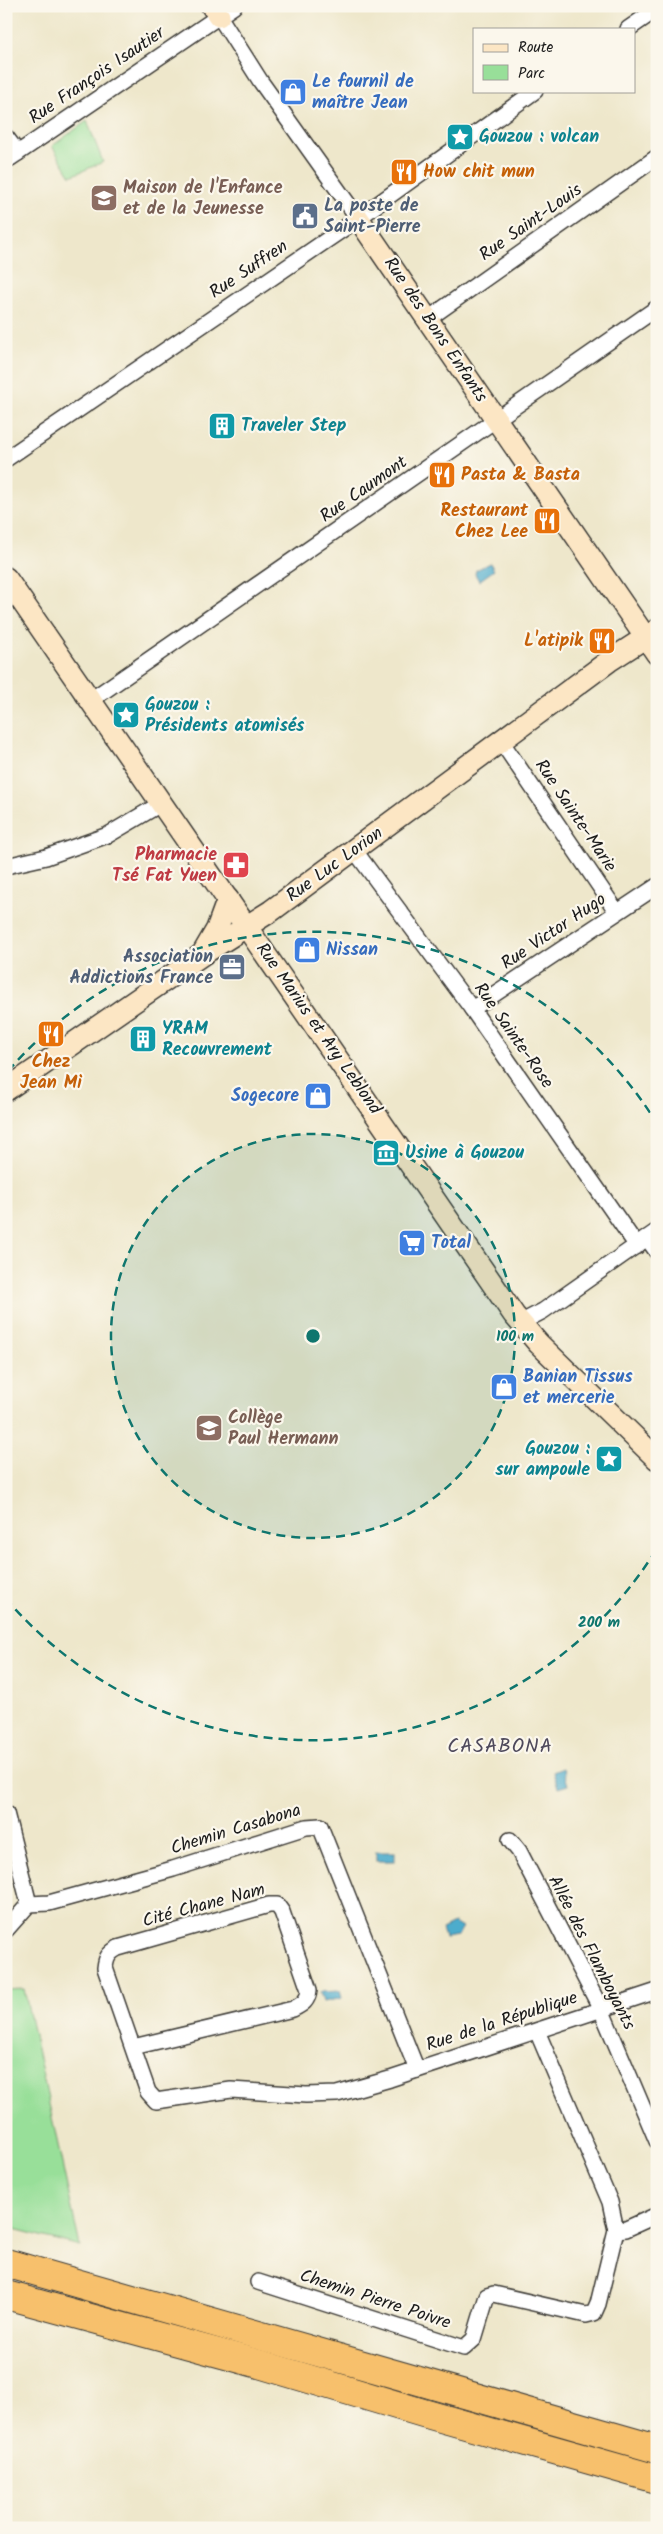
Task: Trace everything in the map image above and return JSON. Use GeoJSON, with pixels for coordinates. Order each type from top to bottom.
{"type":"FeatureCollection","features":[{"type":"Feature","properties":{"kind":"highway"},"geometry":{"type":"LineString","coordinates":[[6,2263],[657,2449]]}},
{"type":"Feature","properties":{"kind":"highway"},"geometry":{"type":"LineString","coordinates":[[6,2295],[258,2364],[422,2413],[657,2479]]}},
{"type":"Feature","properties":{"kind":"street"},"geometry":{"type":"LineString","coordinates":[[629,28],[657,9]]}},
{"type":"Feature","properties":{"kind":"street","name":"Rue François Isautier"},"geometry":{"type":"LineString","coordinates":[[12,157],[222,10]]}},
{"type":"Feature","properties":{"kind":"street","name":"Rue des Bons Enfants"},"geometry":{"type":"LineString","coordinates":[[222,10],[262,82],[497,421],[653,640]]}},
{"type":"Feature","properties":{"kind":"street","name":"Rue Suffren"},"geometry":{"type":"LineString","coordinates":[[6,459],[358,218],[534,92]]}},
{"type":"Feature","properties":{"kind":"street"},"geometry":{"type":"LineString","coordinates":[[6,137],[12,157]]}},
{"type":"Feature","properties":{"kind":"street","name":"Rue Saint-Louis"},"geometry":{"type":"LineString","coordinates":[[428,319],[657,158]]}},
{"type":"Feature","properties":{"kind":"street","name":"Rue Caumont"},"geometry":{"type":"LineString","coordinates":[[91,700],[497,421],[657,308]]}},
{"type":"Feature","properties":{"kind":"street","name":"Rue Marius et Ary Leblond"},"geometry":{"type":"LineString","coordinates":[[6,578],[520,1323],[657,1459]]}},
{"type":"Feature","properties":{"kind":"street","name":"Rue Luc Lorion"},"geometry":{"type":"LineString","coordinates":[[6,1090],[354,851],[609,661],[653,640]]}},
{"type":"Feature","properties":{"kind":"street","name":"Rue Sainte-Marie"},"geometry":{"type":"LineString","coordinates":[[501,741],[617,912]]}},
{"type":"Feature","properties":{"kind":"street"},"geometry":{"type":"LineString","coordinates":[[6,866],[46,857],[108,835],[162,803]]}},
{"type":"Feature","properties":{"kind":"street","name":"Rue Sainte-Rose"},"geometry":{"type":"LineString","coordinates":[[354,851],[657,1252]]}},
{"type":"Feature","properties":{"kind":"street","name":"Rue Victor Hugo"},"geometry":{"type":"LineString","coordinates":[[472,1009],[657,886]]}},
{"type":"Feature","properties":{"kind":"street"},"geometry":{"type":"LineString","coordinates":[[203,954],[217,929],[228,899]]}},
{"type":"Feature","properties":{"kind":"street"},"geometry":{"type":"LineString","coordinates":[[520,1323],[543,1311],[647,1238]]}},
{"type":"Feature","properties":{"kind":"street"},"geometry":{"type":"LineString","coordinates":[[6,1813],[29,1904],[6,1930]]}},
{"type":"Feature","properties":{"kind":"street","name":"Chemin Casabona"},"geometry":{"type":"LineString","coordinates":[[29,1904],[49,1903],[173,1869],[306,1827],[320,1826],[417,2070]]}},
{"type":"Feature","properties":{"kind":"street","name":"Allée des Flamboyants"},"geometry":{"type":"LineString","coordinates":[[510,1840],[519,1851],[601,2009],[657,2141]]}},
{"type":"Feature","properties":{"kind":"street","name":"Cité Chane Nam"},"geometry":{"type":"LineString","coordinates":[[133,2048],[284,2011],[303,2004],[308,1998],[309,1990],[282,1912],[277,1905],[269,1905],[110,1952],[106,1959],[105,1968],[148,2092],[156,2100],[231,2090],[337,2094],[417,2070]]}},
{"type":"Feature","properties":{"kind":"street","name":"Rue de la République"},"geometry":{"type":"LineString","coordinates":[[417,2070],[657,1991]]}},
{"type":"Feature","properties":{"kind":"street","name":"Chemin Pierre Poivre"},"geometry":{"type":"LineString","coordinates":[[258,2282],[464,2348],[474,2339],[488,2296],[494,2294],[586,2315],[594,2313],[598,2304],[616,2230],[610,2202],[537,2031]]}},
{"type":"Feature","properties":{"kind":"street"},"geometry":{"type":"LineString","coordinates":[[616,2230],[626,2229],[657,2214]]}},
{"type":"Feature","properties":{"kind":"green space"},"geometry":{"type":"Polygon","coordinates":[[[87,121],[103,162],[71,176],[52,146],[87,121]]]}},
{"type":"Feature","properties":{"kind":"green space"},"geometry":{"type":"Polygon","coordinates":[[[24,1989],[80,2246],[6,2227],[6,1990],[24,1989]]]}},
{"type":"Feature","properties":{"kind":"water"},"geometry":{"type":"Polygon","coordinates":[[[490,563],[494,570],[479,581],[475,574],[476,570],[490,563]]]}},
{"type":"Feature","properties":{"kind":"water"},"geometry":{"type":"Polygon","coordinates":[[[563,1768],[568,1785],[558,1788],[553,1772],[563,1768]]]}},
{"type":"Feature","properties":{"kind":"water"},"geometry":{"type":"Polygon","coordinates":[[[376,1852],[395,1852],[395,1861],[376,1861],[376,1852]]]}},
{"type":"Feature","properties":{"kind":"water"},"geometry":{"type":"Polygon","coordinates":[[[454,1923],[462,1928],[458,1936],[445,1938],[442,1929],[454,1923]]]}},
{"type":"Feature","properties":{"kind":"water"},"geometry":{"type":"Polygon","coordinates":[[[340,1991],[342,1998],[323,2002],[320,1992],[340,1991]]]}},
{"type":"Feature","properties":{"kind":"place","name":"Le fournil de maître Jean"},"geometry":{"type":"Point","coordinates":[293,92]}},
{"type":"Feature","properties":{"kind":"place","name":"Gouzou : volcan"},"geometry":{"type":"Point","coordinates":[460,137]}},
{"type":"Feature","properties":{"kind":"place","name":"How chit mun"},"geometry":{"type":"Point","coordinates":[404,172]}},
{"type":"Feature","properties":{"kind":"place","name":"Maison de l'Enfance et de la Jeunesse"},"geometry":{"type":"Point","coordinates":[104,198]}},
{"type":"Feature","properties":{"kind":"place","name":"La poste de Saint-Pierre"},"geometry":{"type":"Point","coordinates":[305,216]}},
{"type":"Feature","properties":{"kind":"place","name":"Traveler Step"},"geometry":{"type":"Point","coordinates":[222,426]}},
{"type":"Feature","properties":{"kind":"place","name":"Pasta & Basta"},"geometry":{"type":"Point","coordinates":[442,475]}},
{"type":"Feature","properties":{"kind":"place","name":"Restaurant Chez Lee"},"geometry":{"type":"Point","coordinates":[547,521]}},
{"type":"Feature","properties":{"kind":"place","name":"L'atipik"},"geometry":{"type":"Point","coordinates":[602,641]}},
{"type":"Feature","properties":{"kind":"place","name":"Gouzou : Présidents atomisés"},"geometry":{"type":"Point","coordinates":[126,715]}},
{"type":"Feature","properties":{"kind":"place","name":"Pharmacie Tsé Fat Yuen"},"geometry":{"type":"Point","coordinates":[236,865]}},
{"type":"Feature","properties":{"kind":"place","name":"Nissan"},"geometry":{"type":"Point","coordinates":[307,950]}},
{"type":"Feature","properties":{"kind":"place","name":"Association Addictions France"},"geometry":{"type":"Point","coordinates":[232,967]}},
{"type":"Feature","properties":{"kind":"place","name":"Chez Jean Mi"},"geometry":{"type":"Point","coordinates":[51,1034]}},
{"type":"Feature","properties":{"kind":"place","name":"YRAM Recouvrement"},"geometry":{"type":"Point","coordinates":[143,1039]}},
{"type":"Feature","properties":{"kind":"place","name":"Sogecore"},"geometry":{"type":"Point","coordinates":[318,1096]}},
{"type":"Feature","properties":{"kind":"place","name":"Usine à Gouzou"},"geometry":{"type":"Point","coordinates":[386,1153]}},
{"type":"Feature","properties":{"kind":"place","name":"Total"},"geometry":{"type":"Point","coordinates":[412,1243]}},
{"type":"Feature","properties":{"kind":"place","name":"Banian Tissus et mercerie"},"geometry":{"type":"Point","coordinates":[504,1387]}},
{"type":"Feature","properties":{"kind":"place","name":"Collège Paul Hermann"},"geometry":{"type":"Point","coordinates":[209,1428]}},
{"type":"Feature","properties":{"kind":"place","name":"Gouzou : sur ampoule"},"geometry":{"type":"Point","coordinates":[609,1459]}},
{"type":"Feature","properties":{"kind":"district","name":"CASABONA"},"geometry":{"type":"Point","coordinates":[500,1747]}}]}
